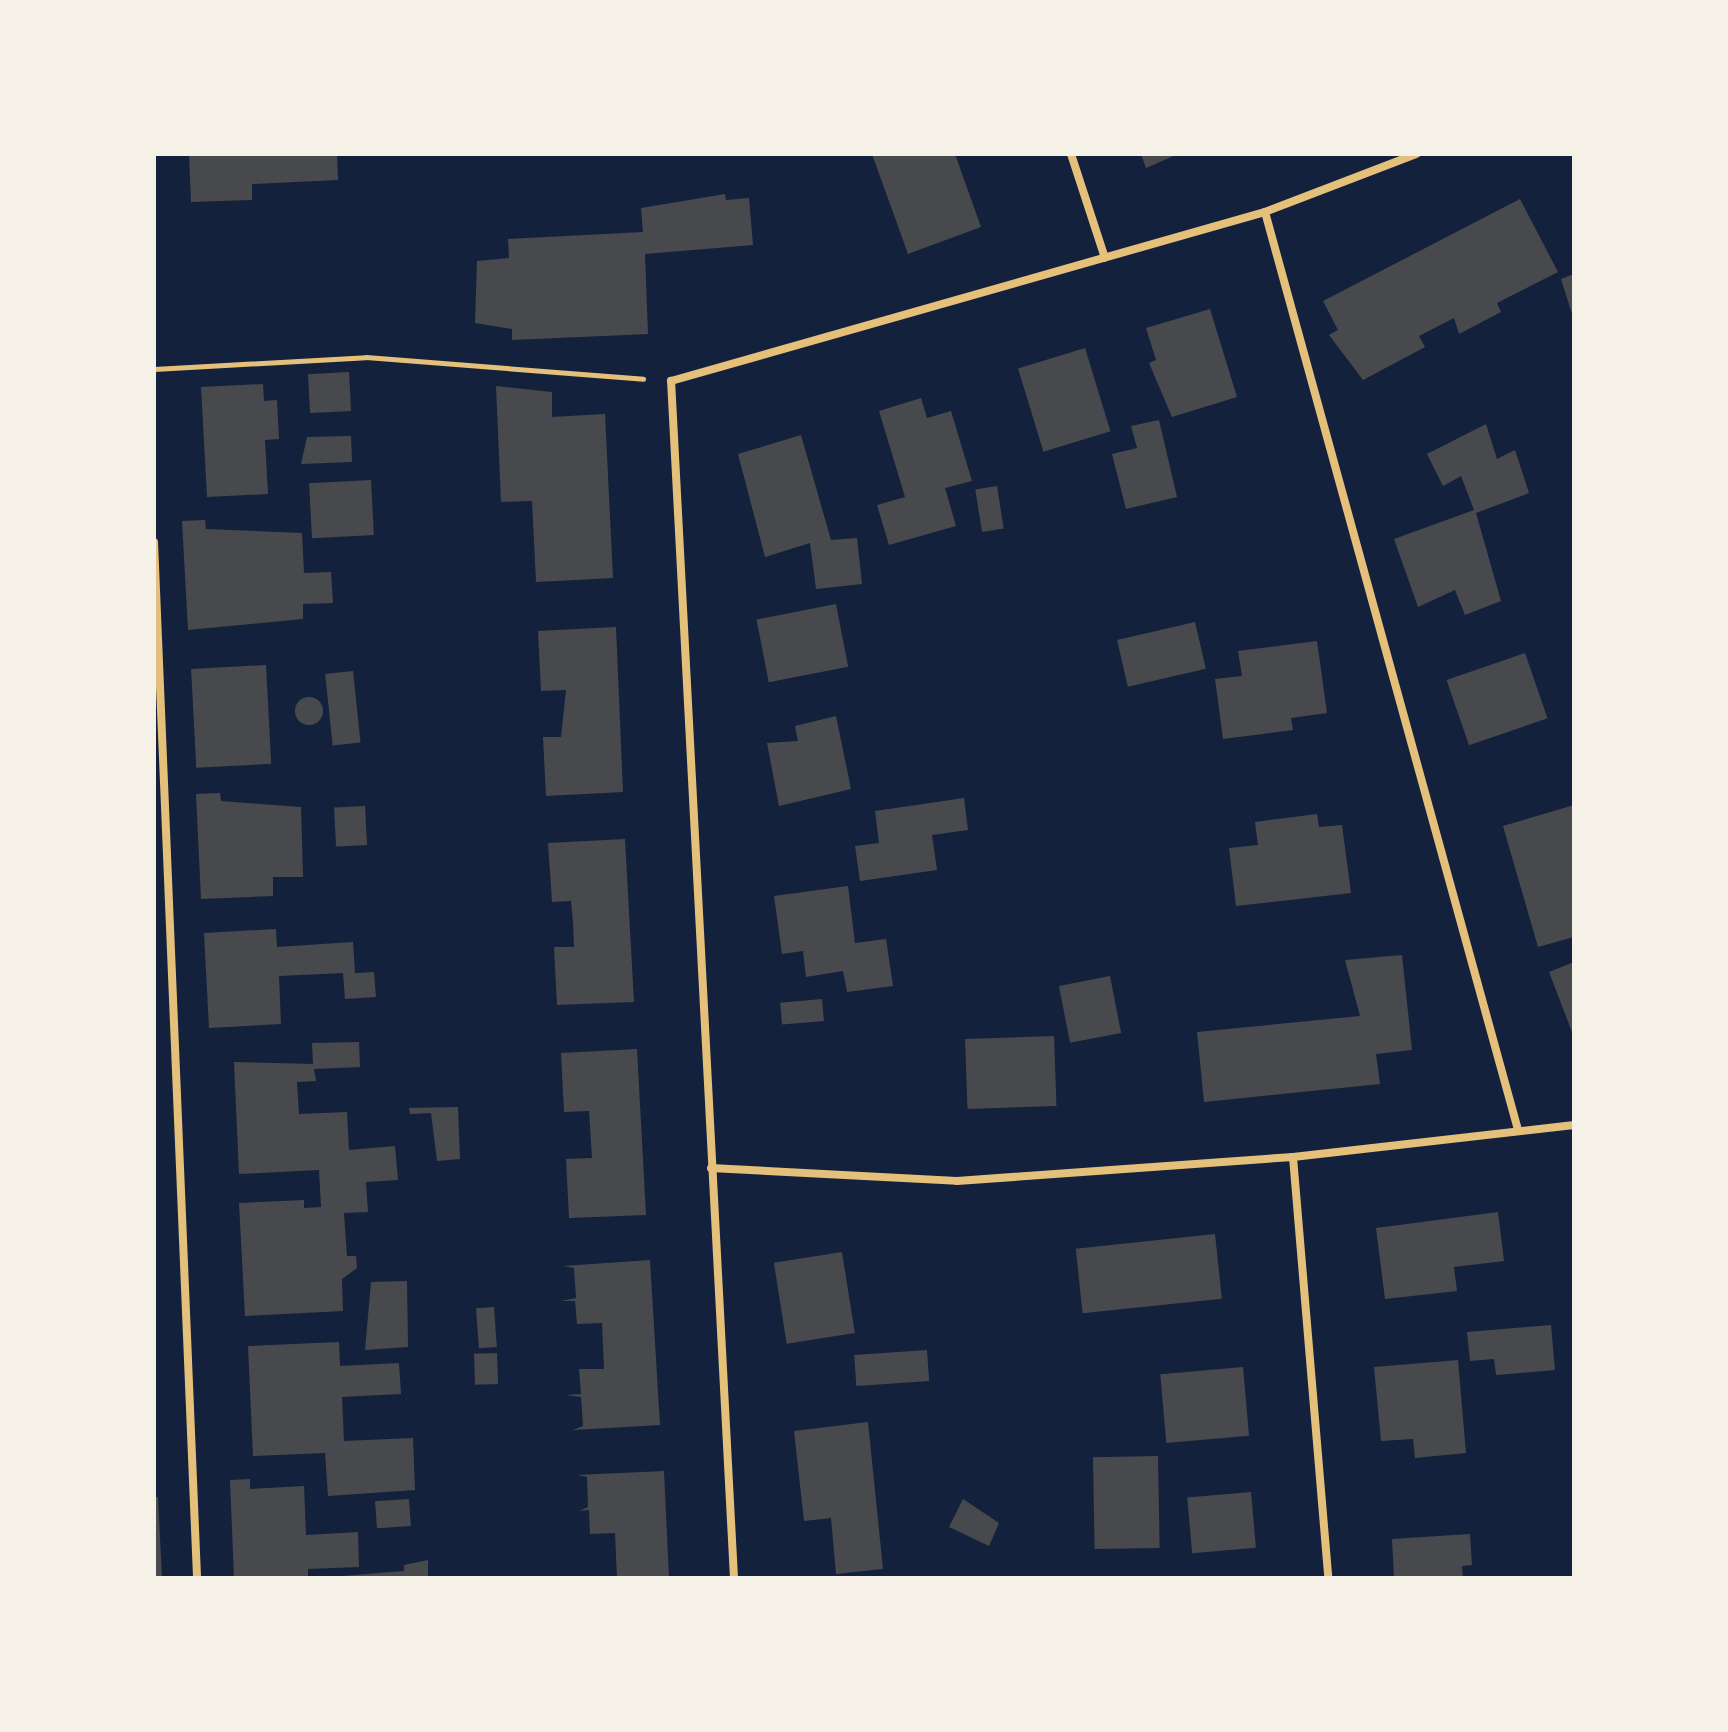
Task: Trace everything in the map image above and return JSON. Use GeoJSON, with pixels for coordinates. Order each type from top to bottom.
{"type":"FeatureCollection","features":[{"type":"Feature","properties":{"kind":"street"},"geometry":{"type":"LineString","coordinates":[[1071,154],[1105,258]]}},
{"type":"Feature","properties":{"kind":"street"},"geometry":{"type":"LineString","coordinates":[[734,1578],[671,381],[1265,212],[1416,154]]}},
{"type":"Feature","properties":{"kind":"street"},"geometry":{"type":"LineString","coordinates":[[1265,212],[1518,1130]]}},
{"type":"Feature","properties":{"kind":"street"},"geometry":{"type":"LineString","coordinates":[[154,542],[197,1578]]}},
{"type":"Feature","properties":{"kind":"street"},"geometry":{"type":"LineString","coordinates":[[711,1168],[957,1181],[1293,1157],[1574,1125]]}},
{"type":"Feature","properties":{"kind":"street"},"geometry":{"type":"LineString","coordinates":[[1293,1157],[1328,1578]]}},
{"type":"Feature","properties":{"kind":"path"},"geometry":{"type":"LineString","coordinates":[[154,369],[366,357],[671,381]]}},
{"type":"Feature","properties":{"kind":"building"},"geometry":{"type":"Polygon","coordinates":[[[189,154],[337,154],[338,180],[252,184],[252,200],[191,202],[189,154]]]}},
{"type":"Feature","properties":{"kind":"building"},"geometry":{"type":"Polygon","coordinates":[[[872,154],[955,154],[981,227],[908,254],[872,154]]]}},
{"type":"Feature","properties":{"kind":"building"},"geometry":{"type":"Polygon","coordinates":[[[1141,154],[1178,154],[1146,168],[1141,154]]]}},
{"type":"Feature","properties":{"kind":"building"},"geometry":{"type":"Polygon","coordinates":[[[725,194],[726,200],[749,198],[753,245],[645,254],[648,334],[512,340],[512,329],[475,323],[477,261],[509,258],[508,239],[643,232],[641,208],[725,194]]]}},
{"type":"Feature","properties":{"kind":"building"},"geometry":{"type":"Polygon","coordinates":[[[1520,199],[1558,272],[1497,303],[1501,312],[1459,334],[1454,318],[1419,336],[1425,347],[1363,380],[1329,335],[1338,330],[1323,301],[1520,199]]]}},
{"type":"Feature","properties":{"kind":"building"},"geometry":{"type":"Polygon","coordinates":[[[1574,274],[1574,317],[1573,317],[1561,279],[1574,274]]]}},
{"type":"Feature","properties":{"kind":"building"},"geometry":{"type":"Polygon","coordinates":[[[1210,309],[1237,397],[1172,417],[1149,363],[1156,360],[1146,328],[1210,309]]]}},
{"type":"Feature","properties":{"kind":"building"},"geometry":{"type":"Polygon","coordinates":[[[1085,348],[1110,431],[1043,452],[1018,368],[1085,348]]]}},
{"type":"Feature","properties":{"kind":"building"},"geometry":{"type":"Polygon","coordinates":[[[349,372],[351,411],[310,413],[308,374],[349,372]]]}},
{"type":"Feature","properties":{"kind":"building"},"geometry":{"type":"Polygon","coordinates":[[[263,384],[264,401],[277,400],[279,439],[265,440],[268,494],[207,497],[201,387],[263,384]]]}},
{"type":"Feature","properties":{"kind":"building"},"geometry":{"type":"Polygon","coordinates":[[[496,386],[552,392],[552,417],[605,414],[613,578],[536,582],[532,501],[501,502],[496,386]]]}},
{"type":"Feature","properties":{"kind":"building"},"geometry":{"type":"Polygon","coordinates":[[[921,398],[927,418],[951,411],[972,481],[945,488],[956,526],[889,545],[877,505],[905,497],[879,411],[921,398]]]}},
{"type":"Feature","properties":{"kind":"building"},"geometry":{"type":"Polygon","coordinates":[[[1159,420],[1177,497],[1126,509],[1112,454],[1137,448],[1131,426],[1159,420]]]}},
{"type":"Feature","properties":{"kind":"building"},"geometry":{"type":"Polygon","coordinates":[[[1486,424],[1497,459],[1515,450],[1529,493],[1476,513],[1501,601],[1465,615],[1455,590],[1418,607],[1394,539],[1474,510],[1461,476],[1443,486],[1427,454],[1486,424]]]}},
{"type":"Feature","properties":{"kind":"building"},"geometry":{"type":"Polygon","coordinates":[[[801,435],[831,540],[857,538],[862,584],[816,589],[810,543],[765,557],[738,454],[801,435]]]}},
{"type":"Feature","properties":{"kind":"building"},"geometry":{"type":"Polygon","coordinates":[[[351,436],[352,462],[301,464],[307,437],[351,436]]]}},
{"type":"Feature","properties":{"kind":"building"},"geometry":{"type":"Polygon","coordinates":[[[371,480],[374,535],[312,538],[309,483],[371,480]]]}},
{"type":"Feature","properties":{"kind":"building"},"geometry":{"type":"Polygon","coordinates":[[[997,486],[1004,528],[982,532],[975,489],[997,486]]]}},
{"type":"Feature","properties":{"kind":"building"},"geometry":{"type":"Polygon","coordinates":[[[205,520],[206,529],[302,533],[304,573],[331,572],[333,603],[303,604],[303,619],[188,630],[182,521],[205,520]]]}},
{"type":"Feature","properties":{"kind":"building"},"geometry":{"type":"Polygon","coordinates":[[[836,604],[848,667],[769,682],[756,619],[836,604]]]}},
{"type":"Feature","properties":{"kind":"building"},"geometry":{"type":"Polygon","coordinates":[[[1195,622],[1206,669],[1128,687],[1117,640],[1195,622]]]}},
{"type":"Feature","properties":{"kind":"building"},"geometry":{"type":"Polygon","coordinates":[[[616,627],[623,792],[546,796],[543,737],[561,737],[566,690],[541,691],[538,631],[616,627]]]}},
{"type":"Feature","properties":{"kind":"building"},"geometry":{"type":"Polygon","coordinates":[[[1317,641],[1327,713],[1291,718],[1293,730],[1223,739],[1215,679],[1242,676],[1238,651],[1317,641]]]}},
{"type":"Feature","properties":{"kind":"building"},"geometry":{"type":"Polygon","coordinates":[[[1525,653],[1547,718],[1469,745],[1447,680],[1525,653]]]}},
{"type":"Feature","properties":{"kind":"building"},"geometry":{"type":"Polygon","coordinates":[[[266,665],[271,764],[196,768],[191,669],[266,665]]]}},
{"type":"Feature","properties":{"kind":"building"},"geometry":{"type":"Polygon","coordinates":[[[353,671],[361,743],[333,746],[325,674],[353,671]]]}},
{"type":"Feature","properties":{"kind":"building"},"geometry":{"type":"Polygon","coordinates":[[[309,697],[319,701],[323,711],[319,721],[309,725],[299,721],[295,711],[299,701],[309,697]]]}},
{"type":"Feature","properties":{"kind":"building"},"geometry":{"type":"Polygon","coordinates":[[[836,716],[851,789],[779,806],[767,743],[798,741],[795,726],[836,716]]]}},
{"type":"Feature","properties":{"kind":"building"},"geometry":{"type":"Polygon","coordinates":[[[220,793],[221,801],[301,807],[303,877],[273,877],[273,896],[201,899],[196,794],[220,793]]]}},
{"type":"Feature","properties":{"kind":"building"},"geometry":{"type":"Polygon","coordinates":[[[964,798],[968,830],[932,835],[937,870],[860,881],[855,846],[879,843],[875,811],[964,798]]]}},
{"type":"Feature","properties":{"kind":"building"},"geometry":{"type":"Polygon","coordinates":[[[1574,805],[1574,937],[1538,947],[1503,826],[1574,805]]]}},
{"type":"Feature","properties":{"kind":"building"},"geometry":{"type":"Polygon","coordinates":[[[365,806],[367,845],[336,847],[334,808],[365,806]]]}},
{"type":"Feature","properties":{"kind":"building"},"geometry":{"type":"Polygon","coordinates":[[[1317,814],[1319,827],[1342,825],[1351,893],[1236,906],[1229,848],[1258,845],[1255,822],[1317,814]]]}},
{"type":"Feature","properties":{"kind":"building"},"geometry":{"type":"Polygon","coordinates":[[[625,839],[634,1002],[557,1005],[554,947],[574,947],[573,923],[571,901],[552,902],[548,843],[625,839]]]}},
{"type":"Feature","properties":{"kind":"building"},"geometry":{"type":"Polygon","coordinates":[[[848,886],[855,943],[886,939],[893,986],[847,992],[843,971],[806,977],[803,951],[782,954],[774,896],[848,886]]]}},
{"type":"Feature","properties":{"kind":"building"},"geometry":{"type":"Polygon","coordinates":[[[276,929],[277,947],[353,942],[355,973],[374,972],[376,997],[345,999],[343,973],[279,976],[281,1024],[209,1028],[204,933],[276,929]]]}},
{"type":"Feature","properties":{"kind":"building"},"geometry":{"type":"Polygon","coordinates":[[[1402,955],[1412,1050],[1376,1054],[1380,1084],[1204,1102],[1197,1032],[1360,1016],[1345,960],[1402,955]]]}},
{"type":"Feature","properties":{"kind":"building"},"geometry":{"type":"Polygon","coordinates":[[[1574,962],[1574,1031],[1572,1032],[1549,972],[1574,962]]]}},
{"type":"Feature","properties":{"kind":"building"},"geometry":{"type":"Polygon","coordinates":[[[1110,976],[1121,1033],[1070,1043],[1059,986],[1110,976]]]}},
{"type":"Feature","properties":{"kind":"building"},"geometry":{"type":"Polygon","coordinates":[[[822,999],[824,1021],[782,1025],[780,1003],[822,999]]]}},
{"type":"Feature","properties":{"kind":"building"},"geometry":{"type":"Polygon","coordinates":[[[1054,1036],[1056,1106],[967,1109],[965,1039],[1054,1036]]]}},
{"type":"Feature","properties":{"kind":"building"},"geometry":{"type":"Polygon","coordinates":[[[359,1042],[360,1067],[314,1069],[316,1081],[297,1082],[299,1114],[347,1112],[349,1150],[395,1146],[398,1180],[366,1182],[368,1212],[344,1213],[347,1256],[356,1256],[357,1268],[342,1279],[343,1311],[245,1316],[239,1203],[304,1200],[304,1208],[321,1207],[319,1170],[239,1174],[234,1062],[313,1064],[312,1043],[359,1042]]]}},
{"type":"Feature","properties":{"kind":"building"},"geometry":{"type":"Polygon","coordinates":[[[637,1049],[646,1215],[569,1218],[566,1159],[592,1158],[589,1111],[564,1112],[561,1053],[637,1049]]]}},
{"type":"Feature","properties":{"kind":"building"},"geometry":{"type":"Polygon","coordinates":[[[458,1107],[460,1159],[437,1161],[431,1113],[410,1114],[409,1108],[458,1107]]]}},
{"type":"Feature","properties":{"kind":"building"},"geometry":{"type":"Polygon","coordinates":[[[1498,1212],[1504,1261],[1454,1267],[1457,1291],[1385,1299],[1376,1228],[1498,1212]]]}},
{"type":"Feature","properties":{"kind":"building"},"geometry":{"type":"Polygon","coordinates":[[[1215,1234],[1222,1299],[1083,1313],[1076,1249],[1215,1234]]]}},
{"type":"Feature","properties":{"kind":"building"},"geometry":{"type":"Polygon","coordinates":[[[842,1252],[855,1333],[787,1344],[774,1263],[842,1252]]]}},
{"type":"Feature","properties":{"kind":"building"},"geometry":{"type":"Polygon","coordinates":[[[650,1260],[660,1425],[573,1430],[583,1426],[581,1397],[566,1395],[581,1394],[579,1369],[604,1369],[602,1323],[577,1324],[575,1301],[561,1301],[576,1298],[574,1268],[563,1266],[650,1260]]]}},
{"type":"Feature","properties":{"kind":"building"},"geometry":{"type":"Polygon","coordinates":[[[407,1281],[408,1347],[365,1350],[371,1282],[407,1281]]]}},
{"type":"Feature","properties":{"kind":"building"},"geometry":{"type":"Polygon","coordinates":[[[494,1307],[497,1347],[479,1348],[476,1308],[494,1307]]]}},
{"type":"Feature","properties":{"kind":"building"},"geometry":{"type":"Polygon","coordinates":[[[1551,1325],[1555,1370],[1496,1375],[1494,1359],[1470,1361],[1467,1332],[1551,1325]]]}},
{"type":"Feature","properties":{"kind":"building"},"geometry":{"type":"Polygon","coordinates":[[[339,1342],[340,1366],[399,1363],[401,1394],[342,1397],[344,1441],[413,1438],[415,1490],[328,1496],[325,1453],[253,1456],[248,1346],[339,1342]]]}},
{"type":"Feature","properties":{"kind":"building"},"geometry":{"type":"Polygon","coordinates":[[[927,1350],[929,1381],[856,1386],[854,1355],[927,1350]]]}},
{"type":"Feature","properties":{"kind":"building"},"geometry":{"type":"Polygon","coordinates":[[[497,1353],[498,1384],[475,1385],[474,1354],[497,1353]]]}},
{"type":"Feature","properties":{"kind":"building"},"geometry":{"type":"Polygon","coordinates":[[[1458,1360],[1466,1453],[1415,1458],[1413,1439],[1381,1441],[1374,1367],[1458,1360]]]}},
{"type":"Feature","properties":{"kind":"building"},"geometry":{"type":"Polygon","coordinates":[[[1243,1367],[1249,1436],[1166,1443],[1160,1374],[1243,1367]]]}},
{"type":"Feature","properties":{"kind":"building"},"geometry":{"type":"Polygon","coordinates":[[[868,1422],[883,1569],[836,1574],[831,1518],[804,1521],[794,1431],[868,1422]]]}},
{"type":"Feature","properties":{"kind":"building"},"geometry":{"type":"Polygon","coordinates":[[[1158,1456],[1160,1548],[1095,1549],[1093,1457],[1158,1456]]]}},
{"type":"Feature","properties":{"kind":"building"},"geometry":{"type":"Polygon","coordinates":[[[664,1471],[669,1578],[617,1578],[615,1533],[590,1534],[589,1510],[579,1511],[588,1507],[587,1477],[577,1475],[664,1471]]]}},
{"type":"Feature","properties":{"kind":"building"},"geometry":{"type":"Polygon","coordinates":[[[250,1479],[250,1489],[304,1486],[306,1535],[358,1532],[359,1567],[308,1569],[308,1578],[234,1578],[230,1480],[250,1479]]]}},
{"type":"Feature","properties":{"kind":"building"},"geometry":{"type":"Polygon","coordinates":[[[1251,1492],[1256,1548],[1192,1553],[1187,1498],[1251,1492]]]}},
{"type":"Feature","properties":{"kind":"building"},"geometry":{"type":"Polygon","coordinates":[[[154,1497],[158,1497],[162,1578],[154,1578],[154,1497]]]}},
{"type":"Feature","properties":{"kind":"building"},"geometry":{"type":"Polygon","coordinates":[[[409,1499],[411,1526],[377,1528],[375,1501],[409,1499]]]}},
{"type":"Feature","properties":{"kind":"building"},"geometry":{"type":"Polygon","coordinates":[[[963,1499],[999,1523],[989,1546],[949,1527],[963,1499]]]}},
{"type":"Feature","properties":{"kind":"building"},"geometry":{"type":"Polygon","coordinates":[[[1470,1534],[1472,1565],[1462,1566],[1463,1578],[1394,1578],[1392,1539],[1470,1534]]]}},
{"type":"Feature","properties":{"kind":"building"},"geometry":{"type":"Polygon","coordinates":[[[428,1560],[428,1578],[317,1578],[404,1571],[404,1565],[428,1560]]]}}]}
